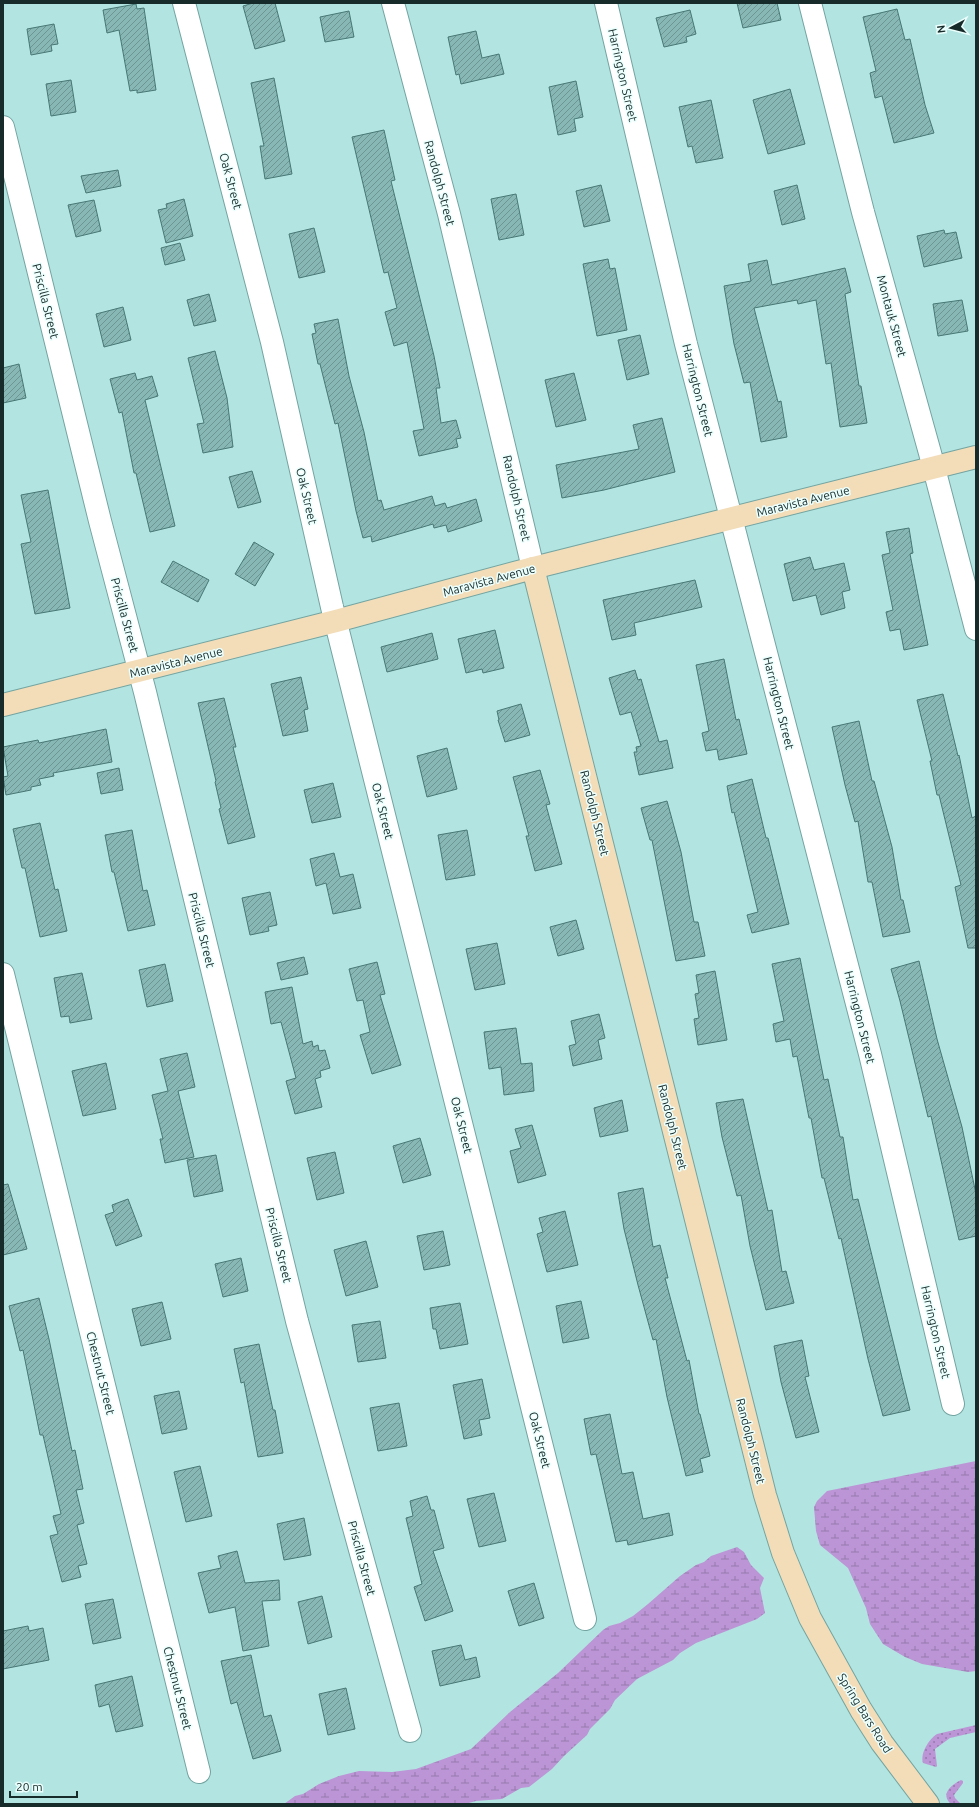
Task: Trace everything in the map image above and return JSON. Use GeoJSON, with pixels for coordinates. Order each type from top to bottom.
{"type":"FeatureCollection","features":[{"type":"Feature","properties":{"kind":"street","name":"Oak Street"},"geometry":{"type":"LineString","coordinates":[[184,3],[272,342],[336,621],[585,1619]]}},
{"type":"Feature","properties":{"kind":"street","name":"Randolph Street"},"geometry":{"type":"LineString","coordinates":[[393,3],[449,214],[533,568],[765,1495],[783,1553],[810,1618]]}},
{"type":"Feature","properties":{"kind":"street","name":"Harrington Street"},"geometry":{"type":"LineString","coordinates":[[606,3],[686,344],[870,1054],[953,1404]]}},
{"type":"Feature","properties":{"kind":"street","name":"Montauk Street"},"geometry":{"type":"LineString","coordinates":[[810,3],[828,81],[934,468],[976,629]]}},
{"type":"Feature","properties":{"kind":"street","name":"Priscilla Street"},"geometry":{"type":"LineString","coordinates":[[3,127],[100,521],[140,671],[297,1321],[410,1731]]}},
{"type":"Feature","properties":{"kind":"street","name":"Maravista Avenue"},"geometry":{"type":"LineString","coordinates":[[3,705],[336,621],[533,568],[976,457]]}},
{"type":"Feature","properties":{"kind":"street","name":"Chestnut Street"},"geometry":{"type":"LineString","coordinates":[[3,974],[199,1772]]}},
{"type":"Feature","properties":{"kind":"street","name":"Spring Bars Road"},"geometry":{"type":"LineString","coordinates":[[810,1618],[861,1710],[882,1743],[928,1804]]}},
{"type":"Feature","properties":{"kind":"green space"},"geometry":{"type":"Polygon","coordinates":[[[976,1461],[976,1671],[968,1672],[922,1664],[905,1657],[883,1644],[870,1624],[866,1608],[848,1568],[820,1545],[816,1531],[814,1507],[817,1501],[827,1491],[976,1461]]]}},
{"type":"Feature","properties":{"kind":"green space"},"geometry":{"type":"Polygon","coordinates":[[[737,1547],[744,1552],[751,1565],[764,1578],[760,1588],[765,1613],[757,1619],[696,1643],[680,1653],[673,1660],[637,1679],[615,1700],[610,1709],[590,1729],[587,1735],[552,1769],[529,1787],[521,1788],[502,1799],[476,1801],[465,1804],[284,1804],[295,1796],[303,1794],[319,1784],[339,1776],[359,1771],[392,1772],[416,1769],[471,1749],[510,1712],[558,1673],[603,1630],[633,1616],[680,1576],[696,1565],[704,1562],[711,1556],[737,1547]]]}},
{"type":"Feature","properties":{"kind":"green space"},"geometry":{"type":"Polygon","coordinates":[[[976,1725],[976,1732],[950,1738],[935,1749],[936,1767],[923,1763],[922,1759],[924,1751],[931,1739],[937,1734],[976,1725]]]}},
{"type":"Feature","properties":{"kind":"green space"},"geometry":{"type":"Polygon","coordinates":[[[961,1780],[963,1783],[954,1795],[961,1804],[951,1804],[947,1797],[948,1790],[961,1780]]]}},
{"type":"Feature","properties":{"kind":"building"},"geometry":{"type":"Polygon","coordinates":[[[253,3],[275,3],[285,41],[255,49],[243,6],[253,3]]]}},
{"type":"Feature","properties":{"kind":"building"},"geometry":{"type":"Polygon","coordinates":[[[737,3],[777,3],[781,20],[743,28],[737,3]]]}},
{"type":"Feature","properties":{"kind":"building"},"geometry":{"type":"Polygon","coordinates":[[[136,4],[137,9],[144,8],[156,90],[137,93],[137,90],[130,91],[119,30],[107,33],[103,10],[136,4]]]}},
{"type":"Feature","properties":{"kind":"building"},"geometry":{"type":"Polygon","coordinates":[[[897,9],[905,40],[910,39],[925,105],[934,133],[894,143],[882,96],[875,98],[870,73],[876,71],[863,17],[897,9]]]}},
{"type":"Feature","properties":{"kind":"building"},"geometry":{"type":"Polygon","coordinates":[[[690,10],[696,34],[686,37],[687,42],[664,47],[656,18],[690,10]]]}},
{"type":"Feature","properties":{"kind":"building"},"geometry":{"type":"Polygon","coordinates":[[[349,11],[354,37],[325,42],[320,17],[349,11]]]}},
{"type":"Feature","properties":{"kind":"building"},"geometry":{"type":"Polygon","coordinates":[[[54,24],[58,44],[51,45],[52,51],[31,55],[27,29],[54,24]]]}},
{"type":"Feature","properties":{"kind":"building"},"geometry":{"type":"Polygon","coordinates":[[[476,31],[482,58],[499,54],[504,74],[461,84],[459,74],[456,75],[448,37],[476,31]]]}},
{"type":"Feature","properties":{"kind":"building"},"geometry":{"type":"Polygon","coordinates":[[[274,78],[292,174],[265,179],[260,146],[264,146],[251,83],[274,78]]]}},
{"type":"Feature","properties":{"kind":"building"},"geometry":{"type":"Polygon","coordinates":[[[71,80],[76,112],[51,116],[46,84],[71,80]]]}},
{"type":"Feature","properties":{"kind":"building"},"geometry":{"type":"Polygon","coordinates":[[[576,81],[583,117],[574,119],[576,131],[558,135],[549,87],[576,81]]]}},
{"type":"Feature","properties":{"kind":"building"},"geometry":{"type":"Polygon","coordinates":[[[790,89],[805,144],[768,154],[753,100],[790,89]]]}},
{"type":"Feature","properties":{"kind":"building"},"geometry":{"type":"Polygon","coordinates":[[[711,100],[723,158],[696,163],[692,146],[688,147],[679,107],[711,100]]]}},
{"type":"Feature","properties":{"kind":"building"},"geometry":{"type":"Polygon","coordinates":[[[384,130],[395,180],[391,181],[434,356],[440,388],[436,388],[441,423],[456,420],[461,438],[456,439],[458,447],[419,456],[413,431],[424,429],[407,342],[394,346],[385,312],[397,308],[388,272],[384,273],[352,137],[384,130]]]}},
{"type":"Feature","properties":{"kind":"building"},"geometry":{"type":"Polygon","coordinates":[[[118,170],[121,186],[86,193],[81,176],[118,170]]]}},
{"type":"Feature","properties":{"kind":"building"},"geometry":{"type":"Polygon","coordinates":[[[601,185],[610,221],[584,227],[576,191],[601,185]]]}},
{"type":"Feature","properties":{"kind":"building"},"geometry":{"type":"Polygon","coordinates":[[[797,185],[805,219],[782,225],[774,191],[797,185]]]}},
{"type":"Feature","properties":{"kind":"building"},"geometry":{"type":"Polygon","coordinates":[[[516,194],[524,235],[499,240],[491,199],[516,194]]]}},
{"type":"Feature","properties":{"kind":"building"},"geometry":{"type":"Polygon","coordinates":[[[184,199],[193,236],[166,243],[158,210],[167,208],[166,204],[184,199]]]}},
{"type":"Feature","properties":{"kind":"building"},"geometry":{"type":"Polygon","coordinates":[[[94,200],[101,231],[76,237],[68,205],[94,200]]]}},
{"type":"Feature","properties":{"kind":"building"},"geometry":{"type":"Polygon","coordinates":[[[314,228],[325,272],[299,278],[289,234],[314,228]]]}},
{"type":"Feature","properties":{"kind":"building"},"geometry":{"type":"Polygon","coordinates":[[[944,230],[945,234],[956,232],[962,258],[924,267],[917,236],[944,230]]]}},
{"type":"Feature","properties":{"kind":"building"},"geometry":{"type":"Polygon","coordinates":[[[180,243],[185,260],[165,265],[161,248],[180,243]]]}},
{"type":"Feature","properties":{"kind":"building"},"geometry":{"type":"Polygon","coordinates":[[[608,259],[610,269],[615,268],[627,330],[597,336],[583,264],[608,259]]]}},
{"type":"Feature","properties":{"kind":"building"},"geometry":{"type":"Polygon","coordinates":[[[767,260],[772,285],[845,268],[851,292],[845,294],[859,386],[861,386],[867,423],[840,427],[831,363],[826,364],[816,300],[798,304],[797,300],[754,308],[778,402],[781,401],[787,437],[761,442],[750,382],[744,383],[734,344],[724,286],[751,281],[748,264],[767,260]]]}},
{"type":"Feature","properties":{"kind":"building"},"geometry":{"type":"Polygon","coordinates":[[[209,294],[216,321],[194,326],[187,300],[209,294]]]}},
{"type":"Feature","properties":{"kind":"building"},"geometry":{"type":"Polygon","coordinates":[[[962,300],[968,331],[938,336],[933,304],[962,300]]]}},
{"type":"Feature","properties":{"kind":"building"},"geometry":{"type":"Polygon","coordinates":[[[123,307],[131,340],[104,347],[96,314],[123,307]]]}},
{"type":"Feature","properties":{"kind":"building"},"geometry":{"type":"Polygon","coordinates":[[[338,319],[349,376],[364,432],[378,501],[381,500],[384,510],[432,496],[435,506],[445,503],[447,508],[476,499],[482,521],[448,532],[446,525],[434,528],[433,524],[372,542],[371,536],[363,538],[338,423],[335,424],[320,364],[318,364],[312,334],[316,333],[314,324],[338,319]]]}},
{"type":"Feature","properties":{"kind":"building"},"geometry":{"type":"Polygon","coordinates":[[[640,335],[649,374],[627,380],[618,340],[640,335]]]}},
{"type":"Feature","properties":{"kind":"building"},"geometry":{"type":"Polygon","coordinates":[[[215,351],[227,398],[233,447],[203,453],[197,424],[204,423],[188,358],[215,351]]]}},
{"type":"Feature","properties":{"kind":"building"},"geometry":{"type":"Polygon","coordinates":[[[19,364],[26,398],[3,403],[3,368],[19,364]]]}},
{"type":"Feature","properties":{"kind":"building"},"geometry":{"type":"Polygon","coordinates":[[[135,373],[137,380],[152,376],[158,396],[145,400],[175,526],[150,532],[136,473],[134,473],[122,412],[119,413],[110,379],[135,373]]]}},
{"type":"Feature","properties":{"kind":"building"},"geometry":{"type":"Polygon","coordinates":[[[574,373],[586,420],[556,427],[545,380],[574,373]]]}},
{"type":"Feature","properties":{"kind":"building"},"geometry":{"type":"Polygon","coordinates":[[[662,418],[675,472],[604,490],[562,498],[556,465],[639,449],[633,425],[662,418]]]}},
{"type":"Feature","properties":{"kind":"building"},"geometry":{"type":"Polygon","coordinates":[[[252,471],[261,502],[238,508],[229,477],[252,471]]]}},
{"type":"Feature","properties":{"kind":"building"},"geometry":{"type":"Polygon","coordinates":[[[48,490],[70,608],[35,614],[21,544],[31,542],[21,495],[48,490]]]}},
{"type":"Feature","properties":{"kind":"building"},"geometry":{"type":"Polygon","coordinates":[[[909,528],[913,553],[910,554],[928,645],[904,650],[900,629],[890,631],[886,612],[893,610],[882,555],[890,553],[886,532],[909,528]]]}},
{"type":"Feature","properties":{"kind":"building"},"geometry":{"type":"Polygon","coordinates":[[[254,542],[274,554],[255,586],[235,574],[254,542]]]}},
{"type":"Feature","properties":{"kind":"building"},"geometry":{"type":"Polygon","coordinates":[[[810,557],[814,570],[844,563],[850,590],[842,592],[845,608],[821,615],[816,595],[793,601],[784,564],[810,557]]]}},
{"type":"Feature","properties":{"kind":"building"},"geometry":{"type":"Polygon","coordinates":[[[173,561],[209,580],[198,602],[161,582],[173,561]]]}},
{"type":"Feature","properties":{"kind":"building"},"geometry":{"type":"Polygon","coordinates":[[[695,580],[702,607],[634,623],[636,635],[612,640],[603,600],[695,580]]]}},
{"type":"Feature","properties":{"kind":"building"},"geometry":{"type":"Polygon","coordinates":[[[495,630],[504,668],[483,673],[482,669],[466,673],[458,639],[495,630]]]}},
{"type":"Feature","properties":{"kind":"building"},"geometry":{"type":"Polygon","coordinates":[[[432,633],[438,659],[387,672],[381,647],[432,633]]]}},
{"type":"Feature","properties":{"kind":"building"},"geometry":{"type":"Polygon","coordinates":[[[724,659],[736,720],[739,719],[747,754],[719,760],[717,749],[706,751],[702,733],[709,731],[696,665],[724,659]]]}},
{"type":"Feature","properties":{"kind":"building"},"geometry":{"type":"Polygon","coordinates":[[[635,670],[638,680],[641,679],[659,742],[667,740],[673,768],[639,775],[634,752],[637,752],[636,747],[641,746],[631,712],[620,715],[609,678],[635,670]]]}},
{"type":"Feature","properties":{"kind":"building"},"geometry":{"type":"Polygon","coordinates":[[[301,677],[308,709],[304,710],[308,731],[283,736],[271,684],[301,677]]]}},
{"type":"Feature","properties":{"kind":"building"},"geometry":{"type":"Polygon","coordinates":[[[943,694],[958,756],[959,755],[972,818],[976,816],[976,948],[968,948],[955,887],[961,885],[939,795],[937,795],[930,761],[932,761],[917,700],[943,694]]]}},
{"type":"Feature","properties":{"kind":"building"},"geometry":{"type":"Polygon","coordinates":[[[224,698],[236,747],[233,747],[255,837],[228,844],[219,809],[221,808],[216,781],[198,703],[224,698]]]}},
{"type":"Feature","properties":{"kind":"building"},"geometry":{"type":"Polygon","coordinates":[[[521,704],[530,735],[505,742],[498,720],[497,711],[521,704]]]}},
{"type":"Feature","properties":{"kind":"building"},"geometry":{"type":"Polygon","coordinates":[[[859,721],[872,781],[874,781],[892,847],[901,900],[903,900],[910,932],[883,937],[872,882],[868,882],[858,821],[855,822],[832,727],[859,721]]]}},
{"type":"Feature","properties":{"kind":"building"},"geometry":{"type":"Polygon","coordinates":[[[106,729],[112,762],[53,773],[54,776],[39,779],[41,785],[31,787],[31,790],[6,795],[3,777],[8,776],[3,747],[38,740],[39,743],[106,729]]]}},
{"type":"Feature","properties":{"kind":"building"},"geometry":{"type":"Polygon","coordinates":[[[447,748],[457,789],[427,797],[417,756],[447,748]]]}},
{"type":"Feature","properties":{"kind":"building"},"geometry":{"type":"Polygon","coordinates":[[[119,768],[123,790],[101,794],[97,773],[119,768]]]}},
{"type":"Feature","properties":{"kind":"building"},"geometry":{"type":"Polygon","coordinates":[[[540,770],[550,804],[546,805],[562,864],[535,871],[526,836],[529,836],[513,777],[540,770]]]}},
{"type":"Feature","properties":{"kind":"building"},"geometry":{"type":"Polygon","coordinates":[[[752,779],[789,924],[752,933],[747,915],[758,912],[734,812],[732,813],[727,786],[752,779]]]}},
{"type":"Feature","properties":{"kind":"building"},"geometry":{"type":"Polygon","coordinates":[[[333,783],[341,817],[312,823],[304,790],[333,783]]]}},
{"type":"Feature","properties":{"kind":"building"},"geometry":{"type":"Polygon","coordinates":[[[667,801],[681,852],[694,922],[698,922],[705,956],[676,961],[652,840],[650,840],[641,808],[667,801]]]}},
{"type":"Feature","properties":{"kind":"building"},"geometry":{"type":"Polygon","coordinates":[[[40,823],[55,890],[58,889],[67,931],[40,937],[25,868],[22,868],[13,829],[40,823]]]}},
{"type":"Feature","properties":{"kind":"building"},"geometry":{"type":"Polygon","coordinates":[[[132,830],[143,891],[147,890],[155,925],[128,931],[114,872],[112,872],[105,835],[132,830]]]}},
{"type":"Feature","properties":{"kind":"building"},"geometry":{"type":"Polygon","coordinates":[[[467,830],[475,875],[446,880],[438,835],[467,830]]]}},
{"type":"Feature","properties":{"kind":"building"},"geometry":{"type":"Polygon","coordinates":[[[334,853],[340,877],[353,874],[361,908],[333,914],[326,883],[316,886],[310,859],[334,853]]]}},
{"type":"Feature","properties":{"kind":"building"},"geometry":{"type":"Polygon","coordinates":[[[270,892],[277,925],[268,927],[269,931],[250,935],[242,898],[270,892]]]}},
{"type":"Feature","properties":{"kind":"building"},"geometry":{"type":"Polygon","coordinates":[[[576,920],[584,949],[558,956],[550,927],[576,920]]]}},
{"type":"Feature","properties":{"kind":"building"},"geometry":{"type":"Polygon","coordinates":[[[497,943],[505,984],[475,990],[466,949],[497,943]]]}},
{"type":"Feature","properties":{"kind":"building"},"geometry":{"type":"Polygon","coordinates":[[[304,957],[308,974],[281,980],[277,963],[304,957]]]}},
{"type":"Feature","properties":{"kind":"building"},"geometry":{"type":"Polygon","coordinates":[[[800,958],[824,1080],[828,1079],[840,1137],[843,1137],[853,1200],[858,1199],[910,1410],[883,1416],[868,1359],[841,1238],[839,1239],[824,1178],[822,1178],[811,1118],[809,1118],[797,1056],[793,1057],[790,1039],[776,1042],[773,1024],[784,1021],[772,964],[800,958]]]}},
{"type":"Feature","properties":{"kind":"building"},"geometry":{"type":"Polygon","coordinates":[[[919,961],[937,1039],[962,1127],[976,1194],[976,1236],[959,1240],[931,1116],[928,1117],[891,969],[919,961]]]}},
{"type":"Feature","properties":{"kind":"building"},"geometry":{"type":"Polygon","coordinates":[[[377,962],[385,994],[380,995],[401,1065],[372,1074],[360,1035],[370,1032],[363,1000],[357,1001],[349,969],[377,962]]]}},
{"type":"Feature","properties":{"kind":"building"},"geometry":{"type":"Polygon","coordinates":[[[165,964],[173,1001],[147,1007],[139,970],[165,964]]]}},
{"type":"Feature","properties":{"kind":"building"},"geometry":{"type":"Polygon","coordinates":[[[715,971],[727,1040],[698,1045],[694,1019],[699,1018],[695,994],[699,993],[696,975],[715,971]]]}},
{"type":"Feature","properties":{"kind":"building"},"geometry":{"type":"Polygon","coordinates":[[[82,973],[92,1019],[70,1023],[69,1016],[61,1017],[54,978],[82,973]]]}},
{"type":"Feature","properties":{"kind":"building"},"geometry":{"type":"Polygon","coordinates":[[[292,987],[303,1044],[312,1041],[313,1047],[318,1045],[319,1051],[325,1050],[330,1068],[320,1071],[321,1077],[315,1079],[322,1107],[295,1114],[286,1081],[296,1078],[281,1022],[271,1024],[265,992],[292,987]]]}},
{"type":"Feature","properties":{"kind":"building"},"geometry":{"type":"Polygon","coordinates":[[[599,1014],[605,1038],[598,1040],[602,1059],[573,1066],[569,1046],[576,1044],[571,1021],[599,1014]]]}},
{"type":"Feature","properties":{"kind":"building"},"geometry":{"type":"Polygon","coordinates":[[[516,1028],[521,1064],[532,1063],[534,1091],[504,1095],[501,1067],[489,1069],[484,1032],[516,1028]]]}},
{"type":"Feature","properties":{"kind":"building"},"geometry":{"type":"Polygon","coordinates":[[[187,1053],[195,1087],[178,1091],[194,1157],[165,1163],[160,1139],[163,1139],[152,1095],[168,1091],[160,1059],[187,1053]]]}},
{"type":"Feature","properties":{"kind":"building"},"geometry":{"type":"Polygon","coordinates":[[[106,1063],[116,1109],[83,1116],[72,1071],[106,1063]]]}},
{"type":"Feature","properties":{"kind":"building"},"geometry":{"type":"Polygon","coordinates":[[[743,1099],[768,1211],[772,1210],[782,1272],[786,1271],[794,1303],[766,1310],[750,1246],[741,1195],[737,1196],[722,1137],[716,1103],[743,1099]]]}},
{"type":"Feature","properties":{"kind":"building"},"geometry":{"type":"Polygon","coordinates":[[[622,1100],[628,1131],[600,1137],[594,1108],[622,1100]]]}},
{"type":"Feature","properties":{"kind":"building"},"geometry":{"type":"Polygon","coordinates":[[[532,1125],[546,1175],[518,1183],[510,1151],[521,1148],[515,1129],[532,1125]]]}},
{"type":"Feature","properties":{"kind":"building"},"geometry":{"type":"Polygon","coordinates":[[[420,1138],[431,1175],[403,1183],[393,1146],[420,1138]]]}},
{"type":"Feature","properties":{"kind":"building"},"geometry":{"type":"Polygon","coordinates":[[[335,1152],[344,1193],[317,1200],[307,1158],[335,1152]]]}},
{"type":"Feature","properties":{"kind":"building"},"geometry":{"type":"Polygon","coordinates":[[[216,1155],[223,1191],[194,1197],[187,1160],[216,1155]]]}},
{"type":"Feature","properties":{"kind":"building"},"geometry":{"type":"Polygon","coordinates":[[[8,1184],[27,1249],[3,1255],[3,1185],[8,1184]]]}},
{"type":"Feature","properties":{"kind":"building"},"geometry":{"type":"Polygon","coordinates":[[[643,1188],[653,1247],[660,1245],[668,1278],[665,1278],[687,1361],[689,1360],[699,1414],[710,1456],[700,1459],[703,1472],[686,1476],[667,1397],[656,1339],[653,1340],[638,1285],[624,1229],[618,1193],[643,1188]]]}},
{"type":"Feature","properties":{"kind":"building"},"geometry":{"type":"Polygon","coordinates":[[[128,1199],[142,1236],[116,1246],[105,1215],[114,1212],[112,1205],[128,1199]]]}},
{"type":"Feature","properties":{"kind":"building"},"geometry":{"type":"Polygon","coordinates":[[[565,1211],[578,1265],[547,1272],[537,1234],[543,1232],[539,1218],[565,1211]]]}},
{"type":"Feature","properties":{"kind":"building"},"geometry":{"type":"Polygon","coordinates":[[[443,1231],[450,1265],[424,1270],[417,1236],[443,1231]]]}},
{"type":"Feature","properties":{"kind":"building"},"geometry":{"type":"Polygon","coordinates":[[[366,1241],[378,1287],[346,1296],[334,1250],[366,1241]]]}},
{"type":"Feature","properties":{"kind":"building"},"geometry":{"type":"Polygon","coordinates":[[[241,1258],[248,1291],[223,1297],[215,1264],[241,1258]]]}},
{"type":"Feature","properties":{"kind":"building"},"geometry":{"type":"Polygon","coordinates":[[[39,1298],[72,1451],[75,1450],[83,1489],[76,1490],[84,1523],[77,1525],[87,1564],[78,1566],[81,1577],[62,1582],[50,1536],[58,1534],[53,1516],[61,1514],[43,1435],[40,1435],[23,1350],[20,1351],[9,1306],[39,1298]]]}},
{"type":"Feature","properties":{"kind":"building"},"geometry":{"type":"Polygon","coordinates":[[[581,1301],[589,1338],[563,1343],[556,1306],[581,1301]]]}},
{"type":"Feature","properties":{"kind":"building"},"geometry":{"type":"Polygon","coordinates":[[[162,1302],[171,1339],[141,1346],[132,1309],[162,1302]]]}},
{"type":"Feature","properties":{"kind":"building"},"geometry":{"type":"Polygon","coordinates":[[[460,1303],[468,1344],[440,1349],[436,1329],[433,1329],[430,1308],[460,1303]]]}},
{"type":"Feature","properties":{"kind":"building"},"geometry":{"type":"Polygon","coordinates":[[[380,1321],[386,1358],[358,1362],[352,1325],[380,1321]]]}},
{"type":"Feature","properties":{"kind":"building"},"geometry":{"type":"Polygon","coordinates":[[[802,1340],[809,1376],[805,1377],[819,1432],[796,1438],[781,1382],[774,1346],[802,1340]]]}},
{"type":"Feature","properties":{"kind":"building"},"geometry":{"type":"Polygon","coordinates":[[[259,1344],[273,1410],[275,1410],[283,1453],[258,1457],[244,1382],[241,1383],[234,1349],[259,1344]]]}},
{"type":"Feature","properties":{"kind":"building"},"geometry":{"type":"Polygon","coordinates":[[[482,1379],[490,1418],[479,1420],[482,1435],[464,1439],[453,1385],[482,1379]]]}},
{"type":"Feature","properties":{"kind":"building"},"geometry":{"type":"Polygon","coordinates":[[[179,1391],[187,1429],[162,1434],[154,1396],[179,1391]]]}},
{"type":"Feature","properties":{"kind":"building"},"geometry":{"type":"Polygon","coordinates":[[[399,1403],[407,1446],[378,1451],[370,1408],[399,1403]]]}},
{"type":"Feature","properties":{"kind":"building"},"geometry":{"type":"Polygon","coordinates":[[[610,1414],[622,1474],[633,1472],[643,1519],[669,1513],[673,1535],[628,1545],[627,1540],[616,1542],[596,1454],[591,1455],[584,1419],[610,1414]]]}},
{"type":"Feature","properties":{"kind":"building"},"geometry":{"type":"Polygon","coordinates":[[[200,1466],[212,1516],[186,1522],[174,1472],[200,1466]]]}},
{"type":"Feature","properties":{"kind":"building"},"geometry":{"type":"Polygon","coordinates":[[[494,1493],[506,1541],[479,1547],[467,1499],[494,1493]]]}},
{"type":"Feature","properties":{"kind":"building"},"geometry":{"type":"Polygon","coordinates":[[[427,1496],[431,1510],[434,1510],[444,1548],[433,1551],[453,1611],[425,1621],[414,1587],[422,1584],[406,1518],[413,1516],[410,1501],[427,1496]]]}},
{"type":"Feature","properties":{"kind":"building"},"geometry":{"type":"Polygon","coordinates":[[[304,1518],[311,1555],[284,1560],[277,1524],[304,1518]]]}},
{"type":"Feature","properties":{"kind":"building"},"geometry":{"type":"Polygon","coordinates":[[[237,1551],[245,1583],[279,1580],[280,1600],[262,1601],[269,1646],[243,1651],[235,1607],[209,1613],[198,1573],[221,1568],[218,1556],[237,1551]]]}},
{"type":"Feature","properties":{"kind":"building"},"geometry":{"type":"Polygon","coordinates":[[[534,1583],[544,1618],[519,1626],[508,1591],[534,1583]]]}},
{"type":"Feature","properties":{"kind":"building"},"geometry":{"type":"Polygon","coordinates":[[[322,1596],[332,1637],[308,1644],[298,1602],[322,1596]]]}},
{"type":"Feature","properties":{"kind":"building"},"geometry":{"type":"Polygon","coordinates":[[[113,1599],[121,1638],[93,1644],[85,1604],[113,1599]]]}},
{"type":"Feature","properties":{"kind":"building"},"geometry":{"type":"Polygon","coordinates":[[[28,1626],[29,1631],[43,1628],[49,1660],[3,1669],[3,1631],[28,1626]]]}},
{"type":"Feature","properties":{"kind":"building"},"geometry":{"type":"Polygon","coordinates":[[[461,1645],[465,1660],[476,1657],[480,1677],[440,1686],[432,1651],[461,1645]]]}},
{"type":"Feature","properties":{"kind":"building"},"geometry":{"type":"Polygon","coordinates":[[[251,1655],[264,1717],[271,1715],[281,1751],[253,1759],[237,1702],[231,1704],[221,1661],[251,1655]]]}},
{"type":"Feature","properties":{"kind":"building"},"geometry":{"type":"Polygon","coordinates":[[[132,1676],[143,1726],[116,1732],[109,1704],[99,1707],[95,1685],[132,1676]]]}},
{"type":"Feature","properties":{"kind":"building"},"geometry":{"type":"Polygon","coordinates":[[[346,1688],[355,1729],[328,1735],[319,1694],[346,1688]]]}}]}
